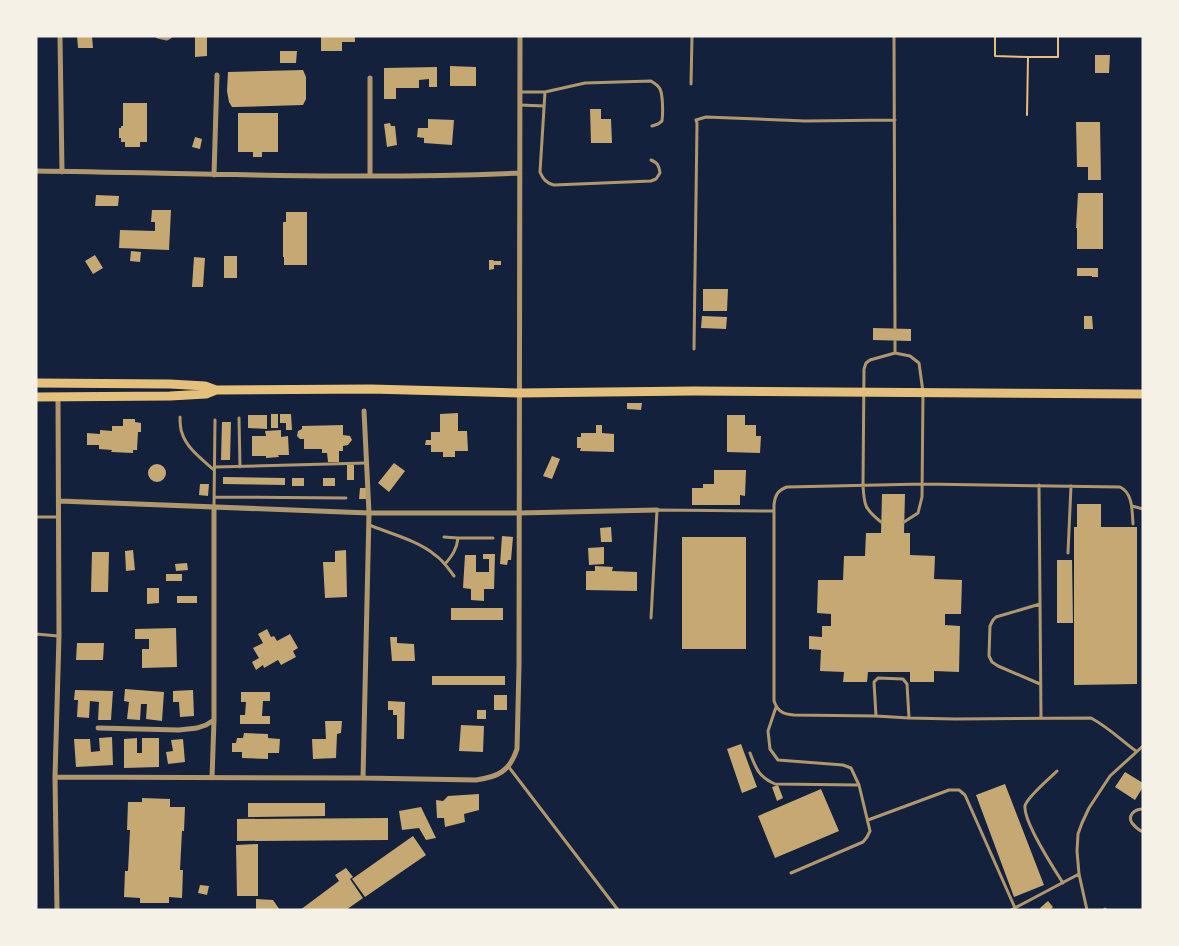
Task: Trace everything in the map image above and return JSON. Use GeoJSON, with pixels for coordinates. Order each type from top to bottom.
{"type":"FeatureCollection","features":[{"type":"Feature","properties":{"kind":"main road"},"geometry":{"type":"LineString","coordinates":[[36,383],[170,384],[205,386],[216,390],[371,389],[519,393],[694,390],[1143,394]]}},
{"type":"Feature","properties":{"kind":"main road"},"geometry":{"type":"LineString","coordinates":[[36,397],[170,396],[206,394],[216,390]]}},
{"type":"Feature","properties":{"kind":"street"},"geometry":{"type":"LineString","coordinates":[[60,36],[62,172]]}},
{"type":"Feature","properties":{"kind":"street"},"geometry":{"type":"LineString","coordinates":[[158,36],[167,38],[170,36]]}},
{"type":"Feature","properties":{"kind":"street"},"geometry":{"type":"LineString","coordinates":[[55,777],[476,780],[490,778],[501,773],[514,758],[517,749],[519,666],[520,36]]}},
{"type":"Feature","properties":{"kind":"street"},"geometry":{"type":"LineString","coordinates":[[214,174],[217,74]]}},
{"type":"Feature","properties":{"kind":"street"},"geometry":{"type":"LineString","coordinates":[[370,78],[370,176]]}},
{"type":"Feature","properties":{"kind":"street"},"geometry":{"type":"LineString","coordinates":[[36,172],[370,176],[452,176],[520,173]]}},
{"type":"Feature","properties":{"kind":"street"},"geometry":{"type":"LineString","coordinates":[[57,910],[55,777],[59,636],[58,397]]}},
{"type":"Feature","properties":{"kind":"street"},"geometry":{"type":"LineString","coordinates":[[363,778],[369,525],[364,411]]}},
{"type":"Feature","properties":{"kind":"street"},"geometry":{"type":"LineString","coordinates":[[58,501],[369,513],[519,513],[657,510]]}},
{"type":"Feature","properties":{"kind":"street"},"geometry":{"type":"LineString","coordinates":[[212,778],[214,720],[214,508]]}},
{"type":"Feature","properties":{"kind":"street"},"geometry":{"type":"LineString","coordinates":[[98,728],[179,730],[197,728],[214,720]]}},
{"type":"Feature","properties":{"kind":"lane"},"geometry":{"type":"LineString","coordinates":[[691,84],[692,36]]}},
{"type":"Feature","properties":{"kind":"lane"},"geometry":{"type":"LineString","coordinates":[[894,36],[894,329]]}},
{"type":"Feature","properties":{"kind":"lane"},"geometry":{"type":"LineString","coordinates":[[520,92],[545,92],[585,83],[651,81],[656,83],[661,90],[662,116],[662,121],[652,126]]}},
{"type":"Feature","properties":{"kind":"lane"},"geometry":{"type":"LineString","coordinates":[[545,92],[540,172],[542,178],[548,184],[651,182],[660,173],[659,166],[651,160]]}},
{"type":"Feature","properties":{"kind":"lane"},"geometry":{"type":"LineString","coordinates":[[520,105],[544,106]]}},
{"type":"Feature","properties":{"kind":"lane"},"geometry":{"type":"LineString","coordinates":[[694,349],[696,120],[706,118],[805,121],[894,120]]}},
{"type":"Feature","properties":{"kind":"lane"},"geometry":{"type":"LineString","coordinates":[[894,341],[894,353]]}},
{"type":"Feature","properties":{"kind":"lane"},"geometry":{"type":"LineString","coordinates":[[881,522],[868,512],[864,501],[864,369],[866,363],[870,360],[894,353],[910,356],[919,363],[923,392],[922,497],[918,513],[904,522]]}},
{"type":"Feature","properties":{"kind":"lane"},"geometry":{"type":"LineString","coordinates":[[180,417],[181,432],[185,442],[215,469],[240,466],[367,463]]}},
{"type":"Feature","properties":{"kind":"lane"},"geometry":{"type":"LineString","coordinates":[[239,418],[240,466]]}},
{"type":"Feature","properties":{"kind":"lane"},"geometry":{"type":"LineString","coordinates":[[214,508],[215,420]]}},
{"type":"Feature","properties":{"kind":"lane"},"geometry":{"type":"LineString","coordinates":[[1133,524],[1132,506],[1128,494],[1120,487],[923,484],[787,487],[781,489],[775,498],[774,511],[774,700],[776,707],[780,711],[794,716],[876,716],[955,719],[1091,718],[1106,726],[1136,751]]}},
{"type":"Feature","properties":{"kind":"lane"},"geometry":{"type":"LineString","coordinates":[[1039,485],[1041,718]]}},
{"type":"Feature","properties":{"kind":"lane"},"geometry":{"type":"LineString","coordinates":[[1068,553],[1071,486]]}},
{"type":"Feature","properties":{"kind":"lane"},"geometry":{"type":"LineString","coordinates":[[214,497],[346,498]]}},
{"type":"Feature","properties":{"kind":"lane"},"geometry":{"type":"LineString","coordinates":[[1132,506],[1143,508]]}},
{"type":"Feature","properties":{"kind":"lane"},"geometry":{"type":"LineString","coordinates":[[651,618],[657,510],[774,511]]}},
{"type":"Feature","properties":{"kind":"lane"},"geometry":{"type":"LineString","coordinates":[[36,517],[59,517]]}},
{"type":"Feature","properties":{"kind":"lane"},"geometry":{"type":"LineString","coordinates":[[369,525],[418,544],[435,554],[454,576]]}},
{"type":"Feature","properties":{"kind":"lane"},"geometry":{"type":"LineString","coordinates":[[444,537],[493,538]]}},
{"type":"Feature","properties":{"kind":"lane"},"geometry":{"type":"LineString","coordinates":[[445,564],[453,555],[458,538]]}},
{"type":"Feature","properties":{"kind":"lane"},"geometry":{"type":"LineString","coordinates":[[1040,604],[996,617],[992,620],[989,656],[992,662],[998,666],[1040,684]]}},
{"type":"Feature","properties":{"kind":"lane"},"geometry":{"type":"LineString","coordinates":[[36,634],[59,636]]}},
{"type":"Feature","properties":{"kind":"lane"},"geometry":{"type":"LineString","coordinates":[[876,716],[874,682],[878,678],[903,679],[907,684],[909,718]]}},
{"type":"Feature","properties":{"kind":"lane"},"geometry":{"type":"LineString","coordinates":[[776,707],[768,731],[770,749],[778,760],[851,768],[859,785],[870,831],[863,842],[791,873]]}},
{"type":"Feature","properties":{"kind":"lane"},"geometry":{"type":"LineString","coordinates":[[1087,910],[1079,874],[1078,834],[1089,808],[1110,776],[1143,746]]}},
{"type":"Feature","properties":{"kind":"lane"},"geometry":{"type":"LineString","coordinates":[[750,754],[757,771],[766,780],[775,784],[859,785]]}},
{"type":"Feature","properties":{"kind":"lane"},"geometry":{"type":"LineString","coordinates":[[508,766],[618,910]]}},
{"type":"Feature","properties":{"kind":"lane"},"geometry":{"type":"LineString","coordinates":[[1057,771],[1028,799],[1025,806],[1028,819],[1039,843],[1063,883]]}},
{"type":"Feature","properties":{"kind":"lane"},"geometry":{"type":"LineString","coordinates":[[868,820],[949,790],[959,790],[965,795],[1013,909],[1079,874]]}},
{"type":"Feature","properties":{"kind":"lane"},"geometry":{"type":"LineString","coordinates":[[1143,809],[1135,810],[1131,819],[1132,823],[1143,832]]}},
{"type":"Feature","properties":{"kind":"path"},"geometry":{"type":"LineString","coordinates":[[995,36],[995,56],[1058,58],[1058,36]]}},
{"type":"Feature","properties":{"kind":"path"},"geometry":{"type":"LineString","coordinates":[[1027,115],[1028,57]]}},
{"type":"Feature","properties":{"kind":"building"},"geometry":{"type":"Polygon","coordinates":[[[77,36],[92,36],[93,48],[78,48],[77,36]]]}},
{"type":"Feature","properties":{"kind":"building"},"geometry":{"type":"Polygon","coordinates":[[[195,36],[207,36],[207,56],[195,57],[195,36]]]}},
{"type":"Feature","properties":{"kind":"building"},"geometry":{"type":"Polygon","coordinates":[[[321,36],[355,36],[355,42],[342,42],[342,51],[321,51],[321,36]]]}},
{"type":"Feature","properties":{"kind":"building"},"geometry":{"type":"Polygon","coordinates":[[[280,51],[297,51],[296,63],[280,63],[280,51]]]}},
{"type":"Feature","properties":{"kind":"building"},"geometry":{"type":"Polygon","coordinates":[[[1095,55],[1110,55],[1109,73],[1095,73],[1095,55]]]}},
{"type":"Feature","properties":{"kind":"building"},"geometry":{"type":"Polygon","coordinates":[[[450,66],[476,67],[476,86],[450,86],[450,66]]]}},
{"type":"Feature","properties":{"kind":"building"},"geometry":{"type":"Polygon","coordinates":[[[437,67],[437,87],[429,87],[429,79],[419,80],[419,88],[396,88],[396,99],[384,99],[384,68],[437,67]]]}},
{"type":"Feature","properties":{"kind":"building"},"geometry":{"type":"Polygon","coordinates":[[[303,70],[306,77],[306,99],[303,105],[232,107],[229,102],[227,91],[228,72],[303,70]]]}},
{"type":"Feature","properties":{"kind":"building"},"geometry":{"type":"Polygon","coordinates":[[[123,103],[147,103],[147,142],[140,142],[140,147],[125,147],[125,142],[121,142],[121,138],[119,138],[119,128],[123,126],[123,103]]]}},
{"type":"Feature","properties":{"kind":"building"},"geometry":{"type":"Polygon","coordinates":[[[590,109],[601,109],[601,119],[611,119],[612,143],[591,143],[590,109]]]}},
{"type":"Feature","properties":{"kind":"building"},"geometry":{"type":"Polygon","coordinates":[[[238,113],[278,113],[278,152],[262,152],[262,157],[253,157],[253,152],[238,152],[238,113]]]}},
{"type":"Feature","properties":{"kind":"building"},"geometry":{"type":"Polygon","coordinates":[[[428,119],[454,120],[452,145],[424,143],[424,138],[417,137],[418,128],[428,128],[428,119]]]}},
{"type":"Feature","properties":{"kind":"building"},"geometry":{"type":"Polygon","coordinates":[[[1076,122],[1100,122],[1101,180],[1088,180],[1088,167],[1077,167],[1076,122]]]}},
{"type":"Feature","properties":{"kind":"building"},"geometry":{"type":"Polygon","coordinates":[[[390,123],[391,126],[395,126],[397,145],[387,147],[384,124],[390,123]]]}},
{"type":"Feature","properties":{"kind":"building"},"geometry":{"type":"Polygon","coordinates":[[[195,137],[202,139],[200,149],[192,147],[195,137]]]}},
{"type":"Feature","properties":{"kind":"building"},"geometry":{"type":"Polygon","coordinates":[[[1078,193],[1103,193],[1103,249],[1077,249],[1078,193]]]}},
{"type":"Feature","properties":{"kind":"building"},"geometry":{"type":"Polygon","coordinates":[[[96,195],[119,196],[118,206],[95,206],[96,195]]]}},
{"type":"Feature","properties":{"kind":"building"},"geometry":{"type":"Polygon","coordinates":[[[152,210],[171,210],[169,250],[119,248],[120,230],[155,231],[155,222],[151,222],[152,210]]]}},
{"type":"Feature","properties":{"kind":"building"},"geometry":{"type":"Polygon","coordinates":[[[286,212],[307,212],[307,265],[284,265],[283,222],[286,222],[286,212]]]}},
{"type":"Feature","properties":{"kind":"building"},"geometry":{"type":"Polygon","coordinates":[[[131,251],[141,252],[140,262],[130,261],[131,251]]]}},
{"type":"Feature","properties":{"kind":"building"},"geometry":{"type":"Polygon","coordinates":[[[95,255],[103,268],[93,274],[85,261],[95,255]]]}},
{"type":"Feature","properties":{"kind":"building"},"geometry":{"type":"Polygon","coordinates":[[[224,256],[237,256],[237,278],[224,278],[224,256]]]}},
{"type":"Feature","properties":{"kind":"building"},"geometry":{"type":"Polygon","coordinates":[[[194,257],[205,258],[203,287],[192,287],[194,257]]]}},
{"type":"Feature","properties":{"kind":"building"},"geometry":{"type":"Polygon","coordinates":[[[489,260],[501,261],[501,265],[494,265],[494,269],[489,270],[489,260]]]}},
{"type":"Feature","properties":{"kind":"building"},"geometry":{"type":"Polygon","coordinates":[[[1077,268],[1098,268],[1098,277],[1077,276],[1077,268]]]}},
{"type":"Feature","properties":{"kind":"building"},"geometry":{"type":"Polygon","coordinates":[[[703,289],[728,289],[727,311],[703,311],[703,289]]]}},
{"type":"Feature","properties":{"kind":"building"},"geometry":{"type":"Polygon","coordinates":[[[702,316],[727,317],[726,329],[701,328],[702,316]]]}},
{"type":"Feature","properties":{"kind":"building"},"geometry":{"type":"Polygon","coordinates":[[[1084,316],[1092,316],[1093,329],[1084,329],[1084,316]]]}},
{"type":"Feature","properties":{"kind":"building"},"geometry":{"type":"Polygon","coordinates":[[[873,328],[911,329],[911,341],[873,340],[873,328]]]}},
{"type":"Feature","properties":{"kind":"building"},"geometry":{"type":"Polygon","coordinates":[[[627,403],[642,403],[641,410],[627,409],[627,403]]]}},
{"type":"Feature","properties":{"kind":"building"},"geometry":{"type":"Polygon","coordinates":[[[458,413],[458,431],[467,431],[468,451],[455,451],[455,457],[443,457],[443,452],[431,452],[431,445],[425,445],[426,440],[431,440],[431,432],[440,432],[440,414],[458,413]]]}},
{"type":"Feature","properties":{"kind":"building"},"geometry":{"type":"Polygon","coordinates":[[[271,414],[278,414],[278,428],[271,428],[271,414]]]}},
{"type":"Feature","properties":{"kind":"building"},"geometry":{"type":"Polygon","coordinates":[[[280,414],[291,414],[292,430],[286,430],[286,423],[280,423],[280,414]]]}},
{"type":"Feature","properties":{"kind":"building"},"geometry":{"type":"Polygon","coordinates":[[[248,415],[267,415],[267,429],[248,428],[248,415]]]}},
{"type":"Feature","properties":{"kind":"building"},"geometry":{"type":"Polygon","coordinates":[[[727,415],[745,415],[745,425],[756,425],[756,436],[761,436],[760,453],[727,452],[727,415]]]}},
{"type":"Feature","properties":{"kind":"building"},"geometry":{"type":"Polygon","coordinates":[[[123,419],[135,419],[135,422],[141,423],[141,432],[138,432],[137,450],[133,450],[133,453],[111,452],[112,450],[99,449],[99,445],[87,445],[87,433],[100,434],[100,430],[112,431],[112,426],[123,426],[123,419]]]}},
{"type":"Feature","properties":{"kind":"building"},"geometry":{"type":"Polygon","coordinates":[[[222,422],[231,422],[230,460],[221,460],[222,422]]]}},
{"type":"Feature","properties":{"kind":"building"},"geometry":{"type":"Polygon","coordinates":[[[343,425],[343,435],[350,436],[352,440],[348,445],[343,446],[343,451],[339,451],[339,462],[328,462],[327,453],[322,453],[322,449],[304,449],[304,439],[300,439],[297,436],[302,426],[343,425]]]}},
{"type":"Feature","properties":{"kind":"building"},"geometry":{"type":"Polygon","coordinates":[[[596,425],[602,425],[602,433],[614,434],[614,452],[580,451],[581,448],[577,448],[577,437],[581,437],[581,433],[596,433],[596,425]]]}},
{"type":"Feature","properties":{"kind":"building"},"geometry":{"type":"Polygon","coordinates":[[[281,430],[281,437],[288,436],[289,455],[266,458],[266,456],[252,456],[252,436],[266,436],[265,431],[281,430]]]}},
{"type":"Feature","properties":{"kind":"building"},"geometry":{"type":"Polygon","coordinates":[[[552,456],[560,459],[552,479],[543,476],[552,456]]]}},
{"type":"Feature","properties":{"kind":"building"},"geometry":{"type":"Polygon","coordinates":[[[394,463],[405,471],[389,492],[378,483],[394,463]]]}},
{"type":"Feature","properties":{"kind":"building"},"geometry":{"type":"Polygon","coordinates":[[[153,464],[161,464],[166,469],[164,480],[153,482],[148,477],[148,469],[153,464]]]}},
{"type":"Feature","properties":{"kind":"building"},"geometry":{"type":"Polygon","coordinates":[[[347,465],[354,465],[354,480],[347,480],[347,465]]]}},
{"type":"Feature","properties":{"kind":"building"},"geometry":{"type":"Polygon","coordinates":[[[714,470],[746,470],[745,496],[740,495],[740,505],[692,505],[692,488],[703,488],[703,484],[714,484],[714,470]]]}},
{"type":"Feature","properties":{"kind":"building"},"geometry":{"type":"Polygon","coordinates":[[[223,477],[285,478],[285,485],[223,484],[223,477]]]}},
{"type":"Feature","properties":{"kind":"building"},"geometry":{"type":"Polygon","coordinates":[[[292,478],[304,478],[304,486],[292,486],[292,478]]]}},
{"type":"Feature","properties":{"kind":"building"},"geometry":{"type":"Polygon","coordinates":[[[323,478],[335,478],[335,486],[323,486],[323,478]]]}},
{"type":"Feature","properties":{"kind":"building"},"geometry":{"type":"Polygon","coordinates":[[[200,484],[209,484],[208,496],[199,495],[200,484]]]}},
{"type":"Feature","properties":{"kind":"building"},"geometry":{"type":"Polygon","coordinates":[[[360,488],[367,488],[366,499],[359,499],[360,488]]]}},
{"type":"Feature","properties":{"kind":"building"},"geometry":{"type":"Polygon","coordinates":[[[882,494],[905,494],[904,533],[910,533],[910,555],[935,556],[934,579],[962,580],[961,614],[945,614],[945,625],[960,626],[959,672],[934,671],[934,682],[910,682],[910,672],[868,672],[867,682],[843,682],[844,672],[820,671],[821,650],[809,649],[809,636],[822,637],[822,626],[831,626],[831,614],[817,613],[818,580],[843,580],[844,556],[865,556],[866,533],[881,533],[882,494]]]}},
{"type":"Feature","properties":{"kind":"building"},"geometry":{"type":"Polygon","coordinates":[[[1077,504],[1101,504],[1101,527],[1137,527],[1137,684],[1074,685],[1074,527],[1077,527],[1077,504]]]}},
{"type":"Feature","properties":{"kind":"building"},"geometry":{"type":"Polygon","coordinates":[[[611,527],[612,542],[601,542],[600,528],[611,527]]]}},
{"type":"Feature","properties":{"kind":"building"},"geometry":{"type":"Polygon","coordinates":[[[502,536],[513,537],[511,560],[508,560],[507,565],[500,564],[502,536]]]}},
{"type":"Feature","properties":{"kind":"building"},"geometry":{"type":"Polygon","coordinates":[[[682,537],[746,537],[746,649],[682,649],[682,537]]]}},
{"type":"Feature","properties":{"kind":"building"},"geometry":{"type":"Polygon","coordinates":[[[604,547],[604,564],[589,565],[588,548],[604,547]]]}},
{"type":"Feature","properties":{"kind":"building"},"geometry":{"type":"Polygon","coordinates":[[[133,550],[135,570],[126,571],[125,551],[133,550]]]}},
{"type":"Feature","properties":{"kind":"building"},"geometry":{"type":"Polygon","coordinates":[[[346,550],[347,597],[325,598],[323,562],[335,562],[335,551],[346,550]]]}},
{"type":"Feature","properties":{"kind":"building"},"geometry":{"type":"Polygon","coordinates":[[[92,552],[109,552],[108,592],[91,592],[92,552]]]}},
{"type":"Feature","properties":{"kind":"building"},"geometry":{"type":"Polygon","coordinates":[[[483,554],[495,554],[494,589],[484,589],[484,601],[471,600],[471,589],[463,588],[465,555],[476,555],[476,572],[489,572],[489,559],[483,559],[483,554]]]}},
{"type":"Feature","properties":{"kind":"building"},"geometry":{"type":"Polygon","coordinates":[[[1057,560],[1072,560],[1073,623],[1057,623],[1057,560]]]}},
{"type":"Feature","properties":{"kind":"building"},"geometry":{"type":"Polygon","coordinates":[[[187,563],[188,570],[176,571],[175,564],[187,563]]]}},
{"type":"Feature","properties":{"kind":"building"},"geometry":{"type":"Polygon","coordinates":[[[595,566],[613,567],[612,571],[637,572],[637,591],[586,590],[586,571],[595,571],[595,566]]]}},
{"type":"Feature","properties":{"kind":"building"},"geometry":{"type":"Polygon","coordinates":[[[166,574],[182,574],[182,581],[166,581],[166,574]]]}},
{"type":"Feature","properties":{"kind":"building"},"geometry":{"type":"Polygon","coordinates":[[[147,588],[159,588],[159,603],[147,604],[147,588]]]}},
{"type":"Feature","properties":{"kind":"building"},"geometry":{"type":"Polygon","coordinates":[[[177,596],[197,596],[197,603],[177,603],[177,596]]]}},
{"type":"Feature","properties":{"kind":"building"},"geometry":{"type":"Polygon","coordinates":[[[451,608],[503,608],[503,620],[451,620],[451,608]]]}},
{"type":"Feature","properties":{"kind":"building"},"geometry":{"type":"Polygon","coordinates":[[[176,628],[177,667],[142,668],[142,649],[149,649],[149,639],[135,639],[135,629],[176,628]]]}},
{"type":"Feature","properties":{"kind":"building"},"geometry":{"type":"Polygon","coordinates":[[[267,629],[271,637],[274,636],[277,641],[290,634],[298,648],[293,651],[296,657],[281,665],[278,660],[264,668],[263,665],[256,670],[252,662],[259,658],[253,648],[263,643],[258,634],[267,629]]]}},
{"type":"Feature","properties":{"kind":"building"},"geometry":{"type":"Polygon","coordinates":[[[390,637],[397,637],[397,643],[414,644],[415,661],[392,661],[390,637]]]}},
{"type":"Feature","properties":{"kind":"building"},"geometry":{"type":"Polygon","coordinates":[[[77,643],[104,643],[103,660],[76,660],[77,643]]]}},
{"type":"Feature","properties":{"kind":"building"},"geometry":{"type":"Polygon","coordinates":[[[432,676],[505,676],[505,685],[432,685],[432,676]]]}},
{"type":"Feature","properties":{"kind":"building"},"geometry":{"type":"Polygon","coordinates":[[[125,689],[164,692],[162,721],[146,719],[147,704],[141,704],[140,720],[127,719],[129,702],[124,701],[125,689]]]}},
{"type":"Feature","properties":{"kind":"building"},"geometry":{"type":"Polygon","coordinates":[[[75,690],[113,691],[111,720],[98,720],[99,702],[90,701],[89,718],[77,717],[78,700],[74,700],[75,690]]]}},
{"type":"Feature","properties":{"kind":"building"},"geometry":{"type":"Polygon","coordinates":[[[193,690],[194,716],[180,717],[179,702],[173,702],[173,691],[193,690]]]}},
{"type":"Feature","properties":{"kind":"building"},"geometry":{"type":"Polygon","coordinates":[[[241,692],[270,692],[270,701],[263,701],[262,716],[270,716],[270,724],[240,724],[240,715],[245,715],[246,702],[241,702],[241,692]]]}},
{"type":"Feature","properties":{"kind":"building"},"geometry":{"type":"Polygon","coordinates":[[[494,695],[507,695],[507,710],[494,710],[494,695]]]}},
{"type":"Feature","properties":{"kind":"building"},"geometry":{"type":"Polygon","coordinates":[[[388,701],[405,702],[404,739],[397,739],[397,715],[393,715],[393,710],[388,710],[388,701]]]}},
{"type":"Feature","properties":{"kind":"building"},"geometry":{"type":"Polygon","coordinates":[[[477,710],[486,710],[486,719],[477,719],[477,710]]]}},
{"type":"Feature","properties":{"kind":"building"},"geometry":{"type":"Polygon","coordinates":[[[325,721],[342,721],[341,733],[337,734],[336,758],[313,759],[312,739],[326,739],[325,721]]]}},
{"type":"Feature","properties":{"kind":"building"},"geometry":{"type":"Polygon","coordinates":[[[461,725],[484,726],[483,752],[459,751],[461,725]]]}},
{"type":"Feature","properties":{"kind":"building"},"geometry":{"type":"Polygon","coordinates":[[[244,733],[268,734],[268,738],[280,739],[279,753],[268,753],[268,759],[242,758],[242,752],[232,752],[232,743],[236,743],[237,738],[243,738],[244,733]]]}},
{"type":"Feature","properties":{"kind":"building"},"geometry":{"type":"Polygon","coordinates":[[[112,737],[113,765],[76,767],[74,739],[90,739],[91,752],[100,751],[99,738],[112,737]]]}},
{"type":"Feature","properties":{"kind":"building"},"geometry":{"type":"Polygon","coordinates":[[[137,738],[137,753],[142,753],[142,738],[159,738],[159,767],[124,768],[124,739],[137,738]]]}},
{"type":"Feature","properties":{"kind":"building"},"geometry":{"type":"Polygon","coordinates":[[[183,739],[185,762],[168,764],[166,752],[173,751],[171,740],[183,739]]]}},
{"type":"Feature","properties":{"kind":"building"},"geometry":{"type":"Polygon","coordinates":[[[741,744],[757,787],[742,793],[727,749],[741,744]]]}},
{"type":"Feature","properties":{"kind":"building"},"geometry":{"type":"Polygon","coordinates":[[[1125,772],[1143,783],[1143,787],[1135,800],[1115,787],[1125,772]]]}},
{"type":"Feature","properties":{"kind":"building"},"geometry":{"type":"Polygon","coordinates":[[[1005,784],[1044,885],[1014,897],[976,795],[1005,784]]]}},
{"type":"Feature","properties":{"kind":"building"},"geometry":{"type":"Polygon","coordinates":[[[778,785],[783,798],[777,801],[772,787],[778,785]]]}},
{"type":"Feature","properties":{"kind":"building"},"geometry":{"type":"Polygon","coordinates":[[[821,789],[839,831],[775,858],[758,816],[821,789]]]}},
{"type":"Feature","properties":{"kind":"building"},"geometry":{"type":"Polygon","coordinates":[[[479,794],[479,810],[464,814],[465,822],[445,827],[444,818],[437,818],[436,800],[443,801],[448,796],[479,794]]]}},
{"type":"Feature","properties":{"kind":"building"},"geometry":{"type":"Polygon","coordinates":[[[142,798],[170,799],[170,807],[185,807],[180,870],[183,870],[182,898],[169,897],[169,903],[140,903],[140,898],[124,897],[125,871],[128,871],[130,830],[127,830],[128,802],[142,802],[142,798]]]}},
{"type":"Feature","properties":{"kind":"building"},"geometry":{"type":"Polygon","coordinates":[[[248,803],[325,803],[325,816],[248,817],[248,803]]]}},
{"type":"Feature","properties":{"kind":"building"},"geometry":{"type":"Polygon","coordinates":[[[421,807],[436,838],[426,840],[419,828],[402,830],[399,811],[421,807]]]}},
{"type":"Feature","properties":{"kind":"building"},"geometry":{"type":"Polygon","coordinates":[[[388,818],[388,840],[237,841],[237,819],[388,818]]]}},
{"type":"Feature","properties":{"kind":"building"},"geometry":{"type":"Polygon","coordinates":[[[413,836],[426,855],[365,897],[352,879],[413,836]]]}},
{"type":"Feature","properties":{"kind":"building"},"geometry":{"type":"Polygon","coordinates":[[[258,844],[258,896],[237,896],[236,845],[258,844]]]}},
{"type":"Feature","properties":{"kind":"building"},"geometry":{"type":"Polygon","coordinates":[[[346,868],[353,877],[350,879],[363,898],[346,910],[300,910],[339,881],[335,875],[346,868]]]}},
{"type":"Feature","properties":{"kind":"building"},"geometry":{"type":"Polygon","coordinates":[[[200,885],[209,886],[207,895],[198,893],[200,885]]]}},
{"type":"Feature","properties":{"kind":"building"},"geometry":{"type":"Polygon","coordinates":[[[256,899],[273,900],[280,910],[256,910],[256,899]]]}},
{"type":"Feature","properties":{"kind":"building"},"geometry":{"type":"Polygon","coordinates":[[[1048,901],[1053,907],[1050,910],[1041,910],[1040,908],[1048,901]]]}}]}
